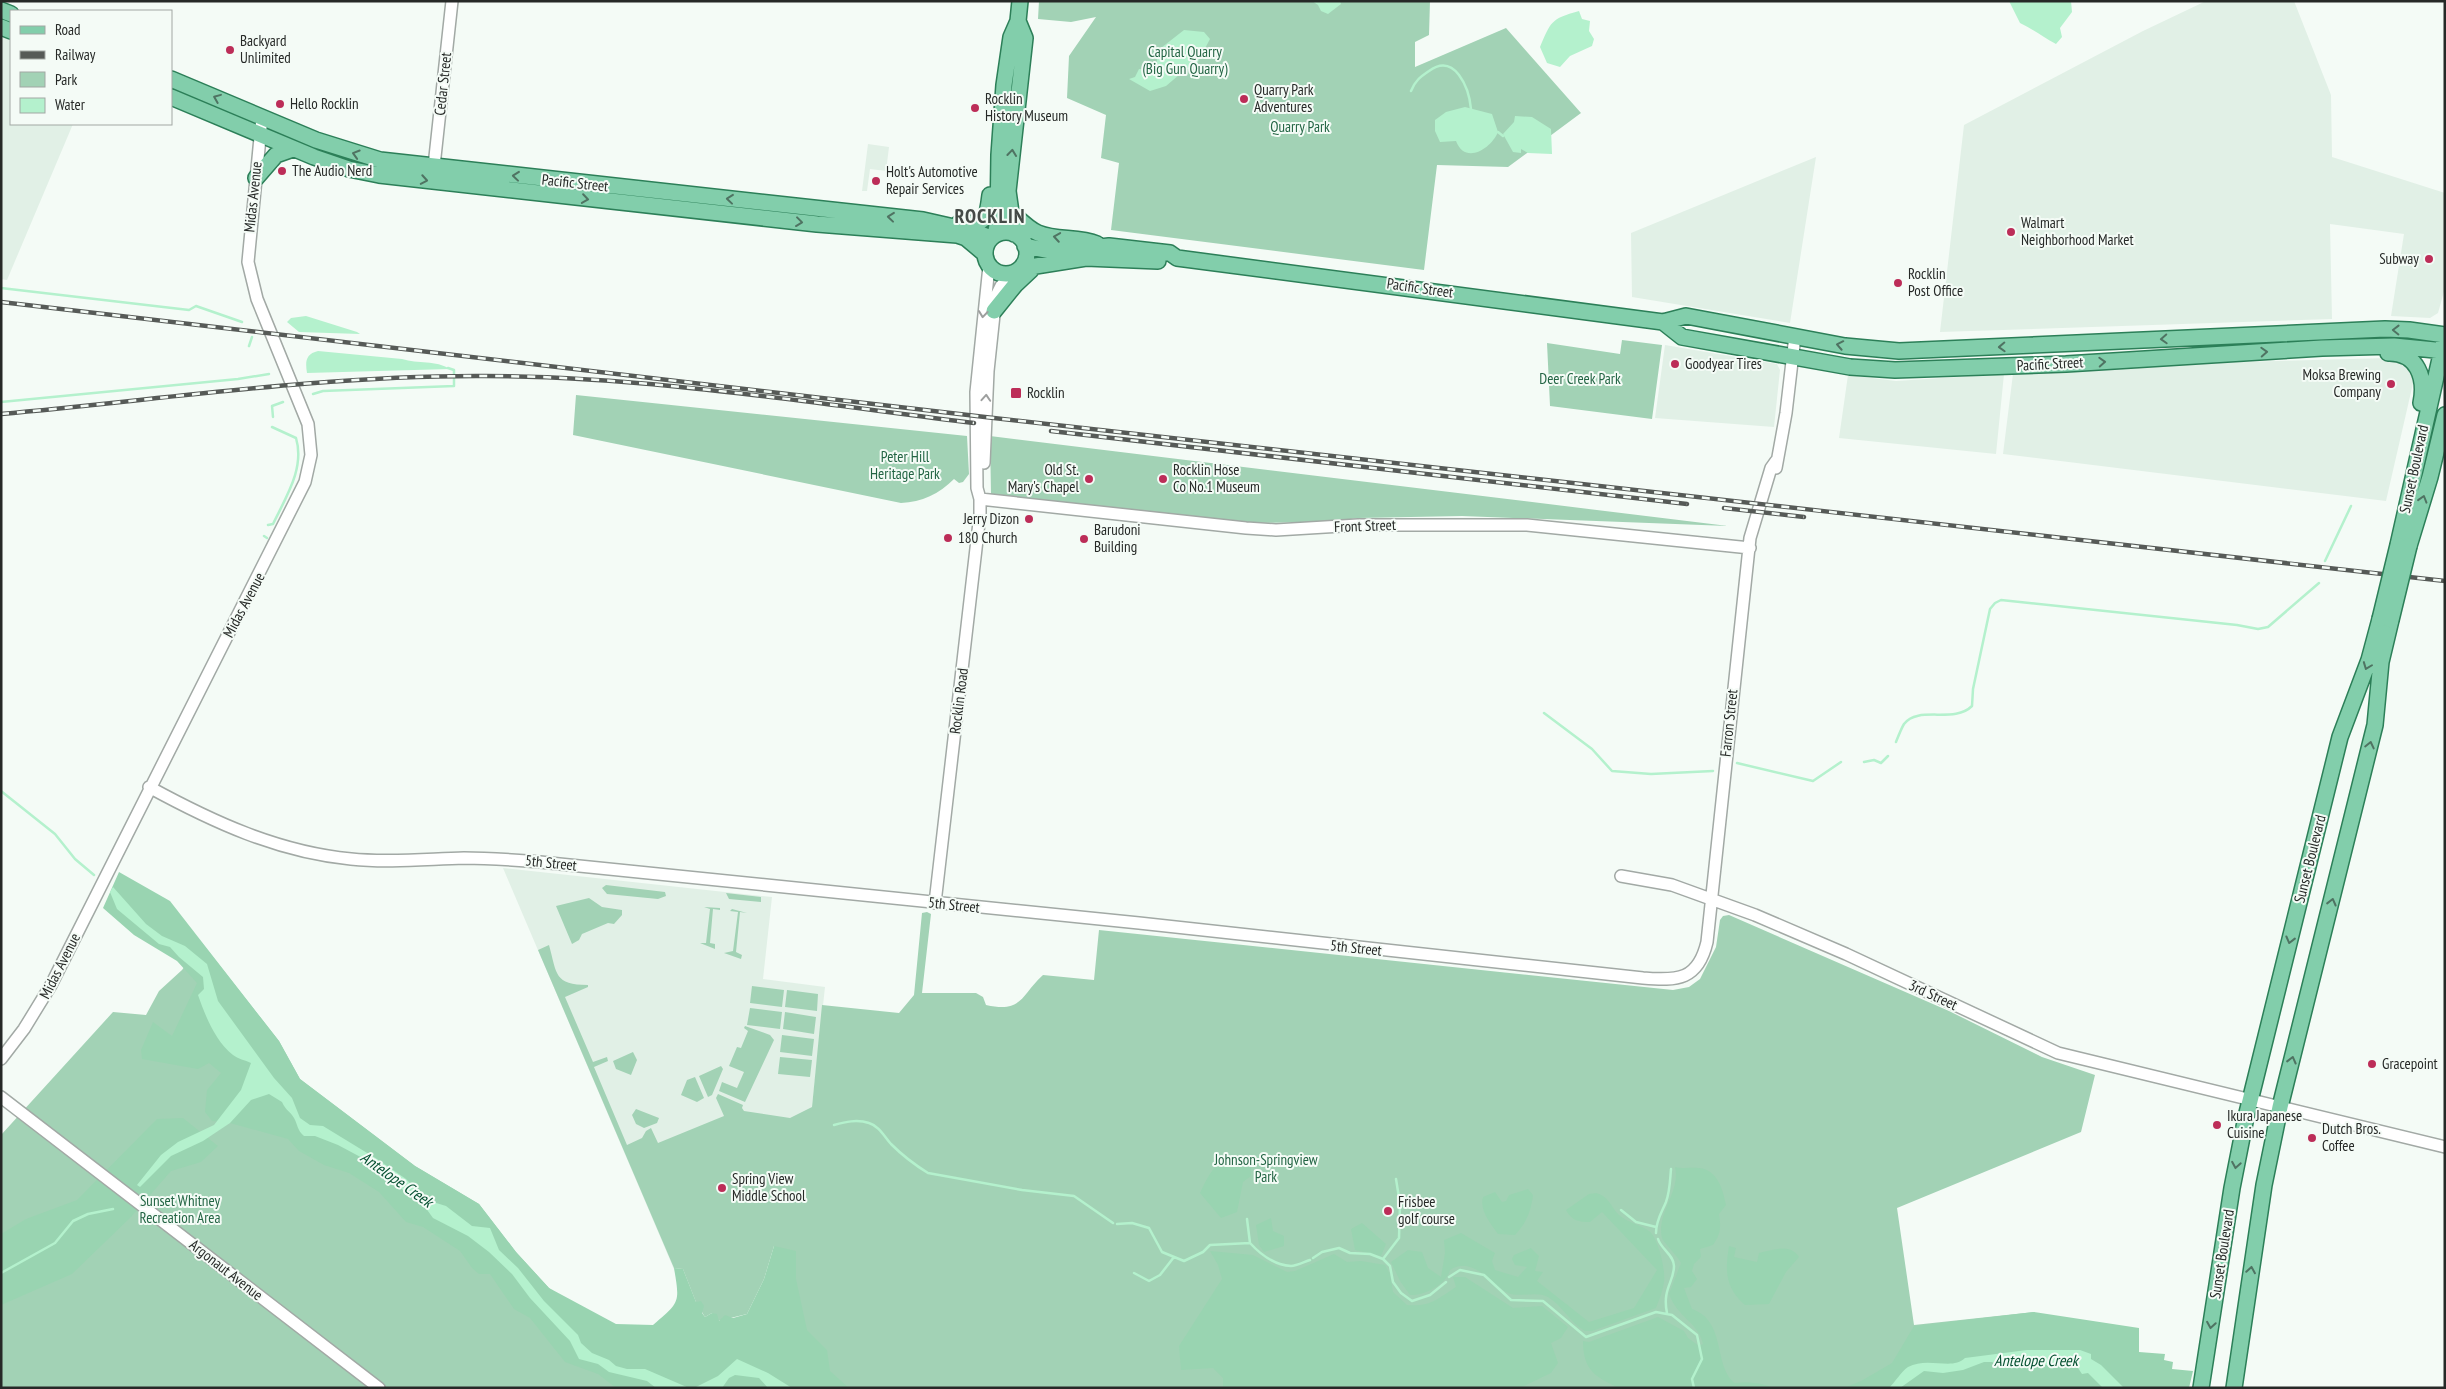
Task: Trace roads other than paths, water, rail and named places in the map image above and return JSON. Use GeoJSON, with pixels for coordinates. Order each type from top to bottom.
{"type":"FeatureCollection","features":[{"type":"Feature","properties":{"kind":"main road"},"geometry":{"type":"LineString","coordinates":[[1020,1],[1018,21],[1010,37],[1004,85],[999,155],[998,221],[992,236],[987,260],[999,273],[1024,269]]}},
{"type":"Feature","properties":{"kind":"main road"},"geometry":{"type":"LineString","coordinates":[[994,312],[1022,277],[1026,262],[1025,246],[1014,234],[1008,191],[1025,38],[1018,21]]}},
{"type":"Feature","properties":{"kind":"main road","name":"Pacific Street"},"geometry":{"type":"LineString","coordinates":[[172,79],[316,140],[360,155],[392,162],[923,220],[992,236]]}},
{"type":"Feature","properties":{"kind":"main road"},"geometry":{"type":"LineString","coordinates":[[1004,85],[1011,91],[1010,116],[1014,130]]}},
{"type":"Feature","properties":{"kind":"main road","name":"Pacific Street"},"geometry":{"type":"LineString","coordinates":[[172,98],[293,149],[349,169],[432,182],[827,225],[956,235],[966,238],[987,260]]}},
{"type":"Feature","properties":{"kind":"main road"},"geometry":{"type":"LineString","coordinates":[[256,178],[276,155],[293,149]]}},
{"type":"Feature","properties":{"kind":"main road"},"geometry":{"type":"LineString","coordinates":[[923,220],[970,224],[984,220],[988,214],[993,170],[999,155]]}},
{"type":"Feature","properties":{"kind":"main road"},"geometry":{"type":"LineString","coordinates":[[1010,211],[1037,233],[1059,238],[1085,239],[1104,247]]}},
{"type":"Feature","properties":{"kind":"main road"},"geometry":{"type":"LineString","coordinates":[[992,236],[1001,233],[1014,234]]}},
{"type":"Feature","properties":{"kind":"main road","name":"Pacific Street"},"geometry":{"type":"LineString","coordinates":[[1025,246],[1055,252],[1104,247],[1170,253],[1177,258],[1663,322],[1686,316],[1845,346],[1898,351],[2385,329],[2409,330],[2444,344]]}},
{"type":"Feature","properties":{"kind":"main road","name":"Pacific Street"},"geometry":{"type":"LineString","coordinates":[[1024,269],[1086,258],[1169,262],[1177,258]]}},
{"type":"Feature","properties":{"kind":"main road","name":"Pacific Street"},"geometry":{"type":"LineString","coordinates":[[1663,322],[1682,337],[1871,369],[1905,370],[2066,364],[2172,356],[2444,344]]}},
{"type":"Feature","properties":{"kind":"main road"},"geometry":{"type":"LineString","coordinates":[[2172,356],[2183,348],[2223,345],[2235,336]]}},
{"type":"Feature","properties":{"kind":"main road","name":"Sunset Boulevard"},"geometry":{"type":"LineString","coordinates":[[2201,1388],[2235,1170],[2250,1100],[2340,737],[2385,620],[2404,545],[2422,432],[2444,344]]}},
{"type":"Feature","properties":{"kind":"main road"},"geometry":{"type":"LineString","coordinates":[[2338,348],[2351,354],[2402,354],[2413,361],[2421,375],[2423,385],[2418,416],[2422,432]]}},
{"type":"Feature","properties":{"kind":"main road","name":"Sunset Boulevard"},"geometry":{"type":"LineString","coordinates":[[2404,545],[2430,478],[2445,415]]}},
{"type":"Feature","properties":{"kind":"main road","name":"Sunset Boulevard"},"geometry":{"type":"LineString","coordinates":[[2234,1388],[2264,1185],[2280,1107],[2376,717],[2385,620]]}},
{"type":"Feature","properties":{"kind":"street","name":"Cedar Street"},"geometry":{"type":"LineString","coordinates":[[434,166],[452,1]]}},
{"type":"Feature","properties":{"kind":"street","name":"Midas Avenue"},"geometry":{"type":"LineString","coordinates":[[1,1059],[42,1001],[150,786],[298,500],[309,466],[310,439],[305,412],[257,298],[249,273],[248,248],[262,117]]}},
{"type":"Feature","properties":{"kind":"street","name":"Rocklin Road"},"geometry":{"type":"LineString","coordinates":[[935,903],[975,570],[980,499],[977,488],[976,392],[987,260]]}},
{"type":"Feature","properties":{"kind":"street","name":"Rocklin Road"},"geometry":{"type":"LineString","coordinates":[[980,499],[984,491],[984,424],[994,312],[1001,286],[1024,269]]}},
{"type":"Feature","properties":{"kind":"street","name":"Farron Street"},"geometry":{"type":"LineString","coordinates":[[1712,899],[1729,722],[1750,548],[1755,540],[1776,470],[1795,336]]}},
{"type":"Feature","properties":{"kind":"street","name":"Front Street"},"geometry":{"type":"LineString","coordinates":[[980,499],[1276,530],[1358,524],[1527,525],[1750,548]]}},
{"type":"Feature","properties":{"kind":"street","name":"5th Street"},"geometry":{"type":"LineString","coordinates":[[150,786],[252,837],[281,847],[328,857],[377,861],[468,858],[520,860],[1670,980],[1689,974],[1700,963],[1707,942],[1712,899]]}},
{"type":"Feature","properties":{"kind":"street","name":"3rd Street"},"geometry":{"type":"LineString","coordinates":[[1621,876],[1659,881],[1712,899],[1805,936],[2058,1053],[2445,1147]]}},
{"type":"Feature","properties":{"kind":"street","name":"Argonaut Avenue"},"geometry":{"type":"LineString","coordinates":[[1,1097],[379,1388]]}},
{"type":"Feature","properties":{"kind":"water"},"geometry":{"type":"Polygon","coordinates":[[[1312,1],[1340,1],[1341,4],[1328,14],[1321,11],[1318,5],[1312,1]]]}},
{"type":"Feature","properties":{"kind":"water"},"geometry":{"type":"Polygon","coordinates":[[[2009,1],[2071,1],[2072,12],[2060,28],[2062,37],[2056,44],[2020,23],[2009,1]]]}},
{"type":"Feature","properties":{"kind":"water"},"geometry":{"type":"Polygon","coordinates":[[[1579,11],[1582,19],[1590,21],[1589,31],[1594,39],[1592,46],[1570,56],[1560,67],[1547,63],[1540,47],[1550,27],[1562,16],[1579,11]]]}},
{"type":"Feature","properties":{"kind":"water"},"geometry":{"type":"Polygon","coordinates":[[[1184,30],[1204,32],[1210,39],[1194,69],[1186,69],[1166,86],[1150,91],[1129,79],[1135,77],[1139,69],[1152,70],[1156,67],[1158,54],[1162,52],[1161,48],[1184,30]]]}},
{"type":"Feature","properties":{"kind":"water"},"geometry":{"type":"Polygon","coordinates":[[[1465,107],[1492,114],[1498,132],[1490,144],[1478,152],[1465,152],[1456,141],[1440,142],[1435,131],[1435,120],[1446,112],[1465,107]]]}},
{"type":"Feature","properties":{"kind":"water"},"geometry":{"type":"Polygon","coordinates":[[[1515,116],[1532,117],[1551,129],[1552,154],[1528,153],[1521,149],[1521,153],[1513,152],[1503,134],[1514,122],[1515,116]]]}},
{"type":"Feature","properties":{"kind":"water"},"geometry":{"type":"Polygon","coordinates":[[[306,316],[360,334],[299,332],[287,322],[291,318],[306,316]]]}},
{"type":"Feature","properties":{"kind":"water"},"geometry":{"type":"Polygon","coordinates":[[[318,351],[433,363],[450,369],[307,373],[307,359],[311,354],[318,351]]]}},
{"type":"Feature","properties":{"kind":"water"},"geometry":{"type":"Polygon","coordinates":[[[113,887],[146,924],[162,936],[185,946],[207,964],[218,1001],[274,1078],[292,1098],[300,1118],[310,1125],[323,1126],[377,1159],[406,1179],[419,1193],[433,1202],[446,1206],[472,1226],[490,1228],[499,1250],[518,1268],[544,1301],[578,1335],[581,1343],[592,1353],[609,1360],[616,1366],[627,1369],[645,1369],[689,1388],[656,1388],[647,1381],[609,1372],[598,1364],[579,1359],[570,1341],[530,1298],[512,1274],[489,1252],[468,1236],[433,1218],[420,1200],[403,1190],[368,1161],[338,1145],[315,1136],[304,1136],[282,1102],[269,1094],[251,1100],[230,1123],[203,1141],[171,1156],[140,1187],[137,1185],[161,1155],[178,1142],[214,1125],[241,1090],[251,1063],[233,1055],[221,1043],[211,1027],[198,995],[204,989],[203,977],[170,947],[159,944],[117,909],[110,892],[113,887]]]}},
{"type":"Feature","properties":{"kind":"water"},"geometry":{"type":"Polygon","coordinates":[[[2027,1350],[2080,1350],[2091,1354],[2091,1359],[2101,1365],[2124,1388],[2103,1388],[2088,1373],[2082,1374],[2078,1368],[2069,1365],[2031,1365],[2029,1363],[2021,1364],[2019,1368],[2005,1368],[1992,1362],[1984,1362],[1963,1370],[1943,1373],[1924,1371],[1900,1388],[1889,1388],[1905,1369],[1916,1364],[1947,1364],[1960,1362],[1965,1358],[2027,1350]]]}},
{"type":"Feature","properties":{"kind":"water"},"geometry":{"type":"Polygon","coordinates":[[[737,1359],[768,1373],[792,1388],[768,1388],[759,1378],[735,1375],[729,1378],[722,1388],[694,1388],[718,1376],[737,1359]]]}},
{"type":"Feature","properties":{"kind":"waterway"},"geometry":{"type":"LineString","coordinates":[[1411,91],[1420,77],[1438,66],[1446,66],[1453,69],[1464,83],[1471,109]]}},
{"type":"Feature","properties":{"kind":"waterway"},"geometry":{"type":"LineString","coordinates":[[1498,132],[1503,136]]}},
{"type":"Feature","properties":{"kind":"waterway"},"geometry":{"type":"LineString","coordinates":[[1,288],[189,310],[196,306],[242,322]]}},
{"type":"Feature","properties":{"kind":"waterway"},"geometry":{"type":"LineString","coordinates":[[249,346],[252,337]]}},
{"type":"Feature","properties":{"kind":"waterway"},"geometry":{"type":"LineString","coordinates":[[313,394],[323,391],[454,386],[454,370],[448,368]]}},
{"type":"Feature","properties":{"kind":"waterway"},"geometry":{"type":"LineString","coordinates":[[1,402],[238,379],[269,374]]}},
{"type":"Feature","properties":{"kind":"waterway"},"geometry":{"type":"LineString","coordinates":[[273,417],[272,406],[283,402]]}},
{"type":"Feature","properties":{"kind":"waterway"},"geometry":{"type":"LineString","coordinates":[[268,525],[273,524],[288,493],[293,482],[298,460],[296,438],[272,427]]}},
{"type":"Feature","properties":{"kind":"waterway"},"geometry":{"type":"LineString","coordinates":[[2325,561],[2351,506]]}},
{"type":"Feature","properties":{"kind":"waterway"},"geometry":{"type":"LineString","coordinates":[[1896,742],[1904,724],[1910,719],[1927,715],[1956,714],[1972,706],[1973,689],[1990,609],[2001,600],[2237,625],[2258,629],[2268,627],[2319,583]]}},
{"type":"Feature","properties":{"kind":"waterway"},"geometry":{"type":"LineString","coordinates":[[1544,713],[1592,749],[1612,771],[1651,774],[1713,771]]}},
{"type":"Feature","properties":{"kind":"waterway"},"geometry":{"type":"LineString","coordinates":[[1864,762],[1874,760],[1881,763],[1888,756]]}},
{"type":"Feature","properties":{"kind":"waterway"},"geometry":{"type":"LineString","coordinates":[[1737,763],[1813,781],[1841,762]]}},
{"type":"Feature","properties":{"kind":"waterway","name":"Antelope Creek"},"geometry":{"type":"LineString","coordinates":[[1,791],[55,834],[75,859],[94,875]]}},
{"type":"Feature","properties":{"kind":"waterway"},"geometry":{"type":"LineString","coordinates":[[834,1125],[856,1121],[873,1124],[891,1144],[928,1173],[1022,1190],[1074,1196],[1113,1223]]}},
{"type":"Feature","properties":{"kind":"waterway"},"geometry":{"type":"LineString","coordinates":[[1656,1233],[1658,1220],[1666,1202],[1670,1186],[1671,1169]]}},
{"type":"Feature","properties":{"kind":"waterway"},"geometry":{"type":"LineString","coordinates":[[1383,1259],[1399,1238],[1400,1204],[1396,1179]]}},
{"type":"Feature","properties":{"kind":"waterway"},"geometry":{"type":"LineString","coordinates":[[1,1273],[55,1243],[73,1221],[88,1214],[113,1209]]}},
{"type":"Feature","properties":{"kind":"waterway"},"geometry":{"type":"LineString","coordinates":[[1621,1210],[1636,1222],[1656,1227]]}},
{"type":"Feature","properties":{"kind":"waterway"},"geometry":{"type":"LineString","coordinates":[[1247,1219],[1250,1243]]}},
{"type":"Feature","properties":{"kind":"waterway"},"geometry":{"type":"LineString","coordinates":[[1117,1224],[1132,1223],[1149,1228],[1162,1252],[1184,1261],[1203,1252],[1210,1245],[1250,1243],[1263,1255],[1279,1264],[1293,1266],[1310,1260]]}},
{"type":"Feature","properties":{"kind":"waterway"},"geometry":{"type":"LineString","coordinates":[[1658,1239],[1672,1259],[1674,1266],[1666,1298],[1667,1313]]}},
{"type":"Feature","properties":{"kind":"waterway"},"geometry":{"type":"LineString","coordinates":[[1313,1258],[1322,1252],[1339,1248],[1350,1253],[1370,1254],[1383,1259],[1390,1266],[1393,1282],[1401,1293],[1412,1301],[1430,1295],[1446,1282]]}},
{"type":"Feature","properties":{"kind":"waterway"},"geometry":{"type":"LineString","coordinates":[[1134,1273],[1149,1281],[1160,1275],[1174,1257]]}},
{"type":"Feature","properties":{"kind":"waterway"},"geometry":{"type":"LineString","coordinates":[[1449,1277],[1460,1270],[1484,1275],[1511,1300],[1543,1301],[1586,1337],[1656,1312],[1672,1315],[1697,1335],[1702,1359],[1692,1379],[1694,1388]]}},
{"type":"Feature","properties":{"kind":"railway"},"geometry":{"type":"LineString","coordinates":[[1,302],[985,417],[2445,581]]}},
{"type":"Feature","properties":{"kind":"railway"},"geometry":{"type":"LineString","coordinates":[[1,414],[297,384],[416,377],[476,376],[538,377],[663,385],[974,423]]}},
{"type":"Feature","properties":{"kind":"railway"},"geometry":{"type":"LineString","coordinates":[[1051,431],[1687,504]]}},
{"type":"Feature","properties":{"kind":"railway"},"geometry":{"type":"LineString","coordinates":[[1724,508],[1804,517]]}},
{"type":"Feature","properties":{"kind":"place","name":"Backyard Unlimited"},"geometry":{"type":"Point","coordinates":[230,50]}},
{"type":"Feature","properties":{"kind":"place","name":"Quarry Park Adventures"},"geometry":{"type":"Point","coordinates":[1244,99]}},
{"type":"Feature","properties":{"kind":"place","name":"Hello Rocklin"},"geometry":{"type":"Point","coordinates":[280,104]}},
{"type":"Feature","properties":{"kind":"place","name":"Rocklin History Museum"},"geometry":{"type":"Point","coordinates":[975,108]}},
{"type":"Feature","properties":{"kind":"place","name":"The Audio Nerd"},"geometry":{"type":"Point","coordinates":[282,171]}},
{"type":"Feature","properties":{"kind":"place","name":"Holt's Automotive Repair Services"},"geometry":{"type":"Point","coordinates":[876,181]}},
{"type":"Feature","properties":{"kind":"place","name":"Walmart Neighborhood Market"},"geometry":{"type":"Point","coordinates":[2011,232]}},
{"type":"Feature","properties":{"kind":"place","name":"Subway"},"geometry":{"type":"Point","coordinates":[2429,259]}},
{"type":"Feature","properties":{"kind":"place","name":"Rocklin Post Office"},"geometry":{"type":"Point","coordinates":[1898,283]}},
{"type":"Feature","properties":{"kind":"place","name":"Goodyear Tires"},"geometry":{"type":"Point","coordinates":[1675,364]}},
{"type":"Feature","properties":{"kind":"place","name":"Moksa Brewing Company"},"geometry":{"type":"Point","coordinates":[2391,384]}},
{"type":"Feature","properties":{"kind":"place","name":"Rocklin"},"geometry":{"type":"Point","coordinates":[1016,393]}},
{"type":"Feature","properties":{"kind":"place","name":"Old St. Mary's Chapel"},"geometry":{"type":"Point","coordinates":[1089,479]}},
{"type":"Feature","properties":{"kind":"place","name":"Rocklin Hose Co No.1 Museum"},"geometry":{"type":"Point","coordinates":[1163,479]}},
{"type":"Feature","properties":{"kind":"place","name":"Jerry Dizon"},"geometry":{"type":"Point","coordinates":[1029,519]}},
{"type":"Feature","properties":{"kind":"place","name":"180 Church"},"geometry":{"type":"Point","coordinates":[948,538]}},
{"type":"Feature","properties":{"kind":"place","name":"Barudoni Building"},"geometry":{"type":"Point","coordinates":[1084,539]}},
{"type":"Feature","properties":{"kind":"place","name":"Gracepoint"},"geometry":{"type":"Point","coordinates":[2372,1064]}},
{"type":"Feature","properties":{"kind":"place","name":"Ikura Japanese Cuisine"},"geometry":{"type":"Point","coordinates":[2217,1125]}},
{"type":"Feature","properties":{"kind":"place","name":"Dutch Bros. Coffee"},"geometry":{"type":"Point","coordinates":[2312,1138]}},
{"type":"Feature","properties":{"kind":"place","name":"Spring View Middle School"},"geometry":{"type":"Point","coordinates":[722,1188]}},
{"type":"Feature","properties":{"kind":"place","name":"Frisbee golf course"},"geometry":{"type":"Point","coordinates":[1388,1211]}},
{"type":"Feature","properties":{"kind":"district","name":"ROCKLIN"},"geometry":{"type":"Point","coordinates":[990,216]}},
{"type":"Feature","properties":{"kind":"park label","name":"Capital Quarry (Big Gun Quarry)"},"geometry":{"type":"Point","coordinates":[1185,60]}},
{"type":"Feature","properties":{"kind":"park label","name":"Quarry Park"},"geometry":{"type":"Point","coordinates":[1300,127]}},
{"type":"Feature","properties":{"kind":"park label","name":"Deer Creek Park"},"geometry":{"type":"Point","coordinates":[1580,379]}},
{"type":"Feature","properties":{"kind":"park label","name":"Peter Hill Heritage Park"},"geometry":{"type":"Point","coordinates":[905,466]}},
{"type":"Feature","properties":{"kind":"park label","name":"Johnson-Springview Park"},"geometry":{"type":"Point","coordinates":[1266,1168]}},
{"type":"Feature","properties":{"kind":"park label","name":"Sunset Whitney Recreation Area"},"geometry":{"type":"Point","coordinates":[180,1210]}}]}
